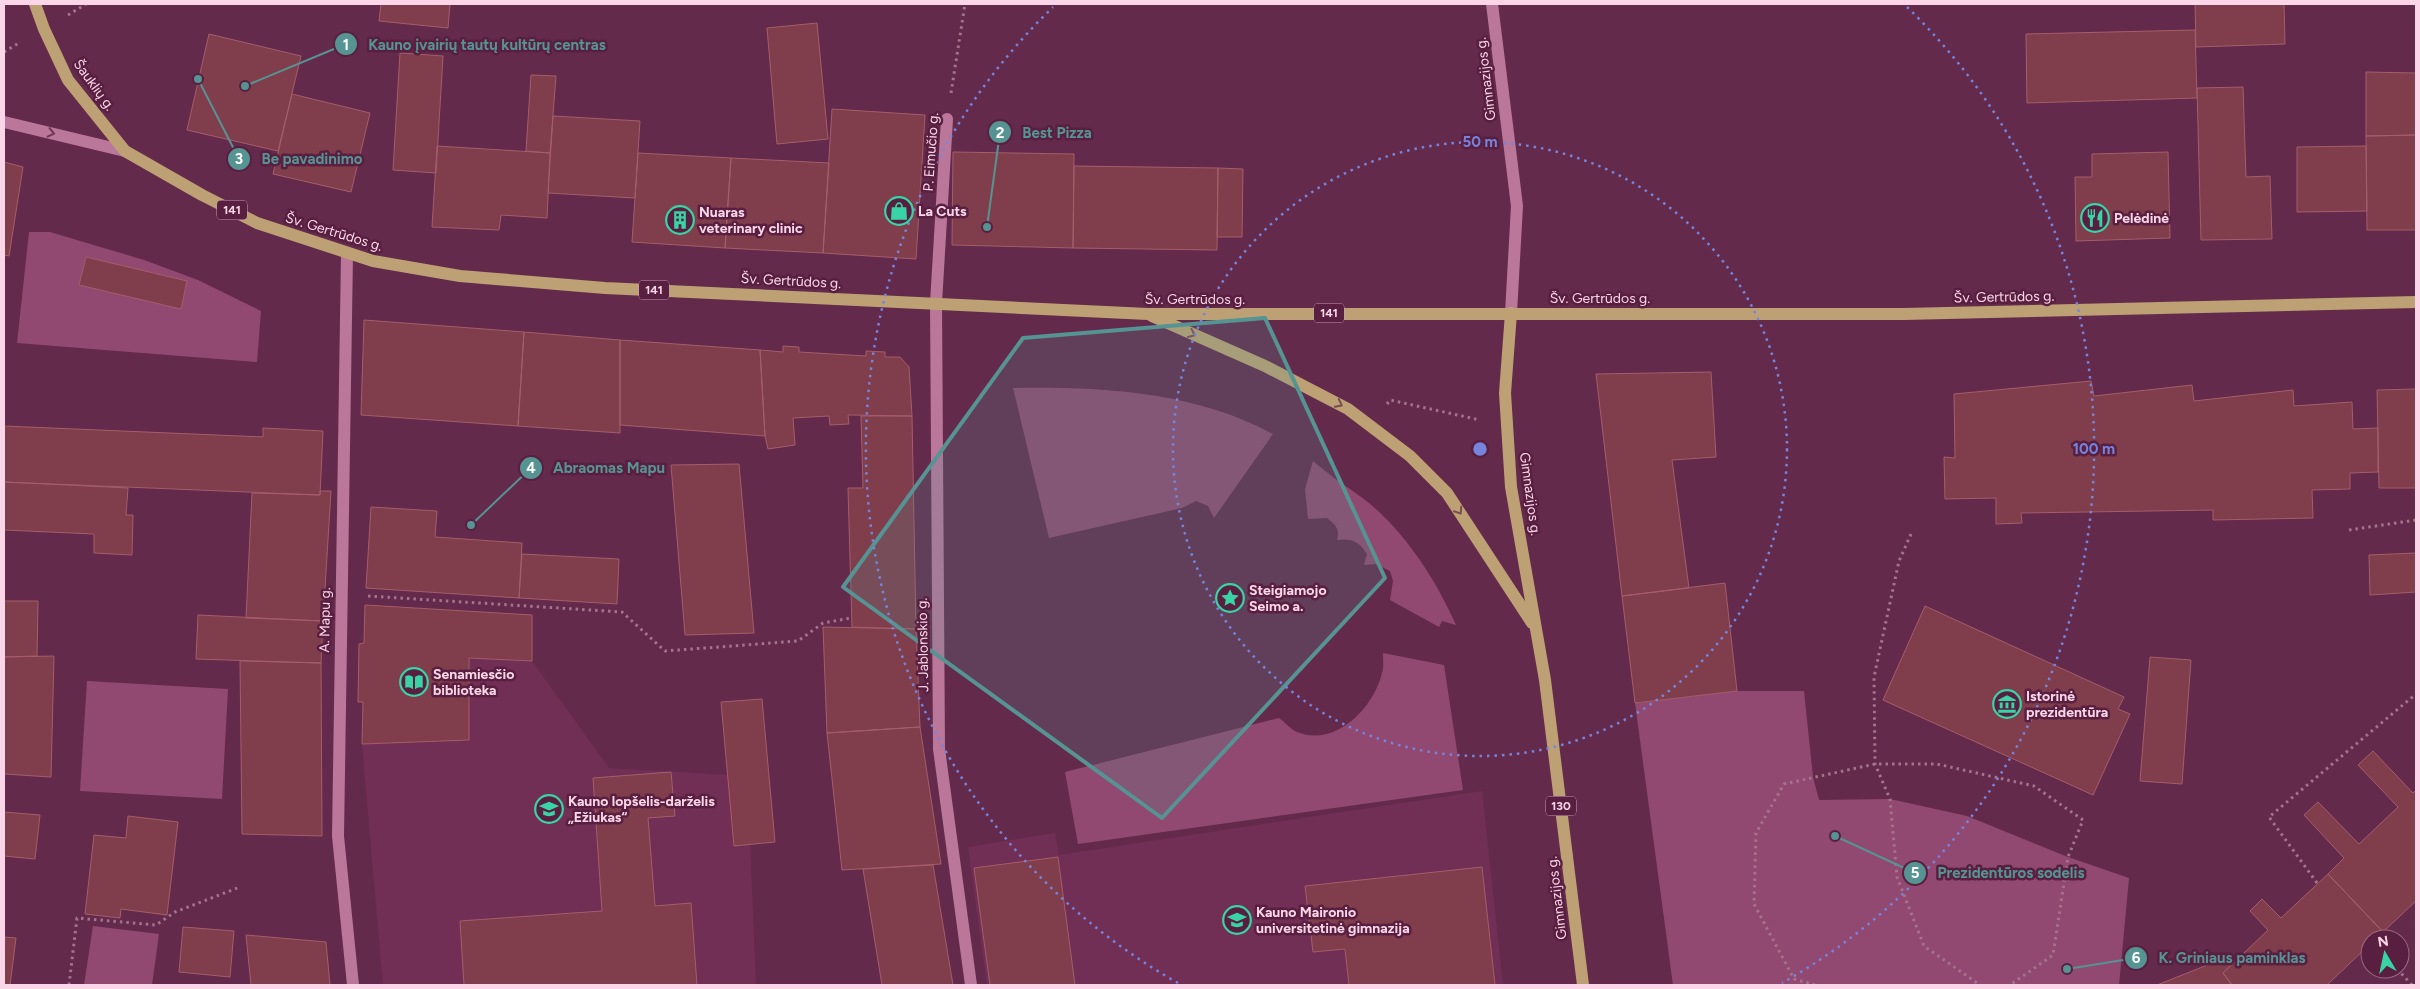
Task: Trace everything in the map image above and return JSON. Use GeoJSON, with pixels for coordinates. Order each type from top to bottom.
{"type":"FeatureCollection","features":[{"type":"Feature","properties":{"kind":"main road","name":"Šauklių g."},"geometry":{"type":"LineString","coordinates":[[35,4],[44,29],[68,80],[125,151]]}},
{"type":"Feature","properties":{"kind":"main road","name":"Šv. Gertrūdos g."},"geometry":{"type":"LineString","coordinates":[[125,151],[202,195],[257,223],[347,254],[373,261],[470,277],[605,288],[1148,314],[1904,314],[2416,302]]}},
{"type":"Feature","properties":{"kind":"main road","name":"Gimnazijos g."},"geometry":{"type":"LineString","coordinates":[[1511,313],[1506,393],[1506,426],[1511,487],[1545,680],[1582,985]]}},
{"type":"Feature","properties":{"kind":"main road"},"geometry":{"type":"LineString","coordinates":[[1148,314],[1265,366],[1348,409],[1410,456],[1447,493],[1535,627]]}},
{"type":"Feature","properties":{"kind":"street","name":"Gimnazijos g."},"geometry":{"type":"LineString","coordinates":[[1492,4],[1517,206],[1511,313]]}},
{"type":"Feature","properties":{"kind":"street","name":"P. Eimučio g."},"geometry":{"type":"LineString","coordinates":[[936,303],[947,119]]}},
{"type":"Feature","properties":{"kind":"street","name":"Šv. Gertrūdos g."},"geometry":{"type":"LineString","coordinates":[[4,122],[125,151]]}},
{"type":"Feature","properties":{"kind":"street","name":"A. Mapu g."},"geometry":{"type":"LineString","coordinates":[[347,254],[340,594],[338,836],[353,985]]}},
{"type":"Feature","properties":{"kind":"street","name":"J. Jablonskio g."},"geometry":{"type":"LineString","coordinates":[[936,303],[939,749],[971,985]]}},
{"type":"Feature","properties":{"kind":"path","name":"P. Eimučio g."},"geometry":{"type":"LineString","coordinates":[[947,119],[965,4]]}},
{"type":"Feature","properties":{"kind":"path"},"geometry":{"type":"LineString","coordinates":[[1369,425],[1390,400],[1506,426]]}},
{"type":"Feature","properties":{"kind":"path"},"geometry":{"type":"LineString","coordinates":[[2349,530],[2416,520]]}},
{"type":"Feature","properties":{"kind":"path"},"geometry":{"type":"LineString","coordinates":[[1911,534],[1899,561],[1874,677],[1875,764],[1890,799],[1897,877],[1924,946],[1980,985]]}},
{"type":"Feature","properties":{"kind":"path"},"geometry":{"type":"LineString","coordinates":[[340,594],[622,612],[664,651],[798,641],[823,623],[851,618]]}},
{"type":"Feature","properties":{"kind":"path"},"geometry":{"type":"LineString","coordinates":[[2317,883],[2268,817],[2416,694]]}},
{"type":"Feature","properties":{"kind":"path"},"geometry":{"type":"LineString","coordinates":[[1815,985],[1794,978],[1754,904],[1756,833],[1784,784],[1875,764],[1937,764],[2034,786],[2083,820],[2068,857],[2053,955],[2010,985]]}},
{"type":"Feature","properties":{"kind":"path"},"geometry":{"type":"LineString","coordinates":[[69,985],[77,918],[156,925],[175,912],[240,887]]}},
{"type":"Feature","properties":{"kind":"highlighted area"},"geometry":{"type":"Polygon","coordinates":[[[1265,318],[1385,578],[1162,818],[843,587],[1023,338],[1265,318]]]}},
{"type":"Feature","properties":{"kind":"shaded area"},"geometry":{"type":"Polygon","coordinates":[[[29,232],[50,232],[144,260],[198,280],[261,311],[257,362],[17,343],[29,232]]]}},
{"type":"Feature","properties":{"kind":"shaded area"},"geometry":{"type":"Polygon","coordinates":[[[1013,388],[1080,389],[1146,394],[1179,400],[1211,409],[1273,434],[1214,518],[1208,506],[1196,501],[1182,508],[1049,538],[1013,388]]]}},
{"type":"Feature","properties":{"kind":"shaded area"},"geometry":{"type":"Polygon","coordinates":[[[1313,461],[1369,503],[1396,529],[1430,575],[1456,625],[1442,621],[1439,627],[1390,600],[1393,581],[1390,571],[1376,564],[1364,565],[1367,554],[1364,550],[1354,541],[1337,540],[1338,533],[1336,528],[1327,518],[1308,519],[1305,489],[1313,461]]]}},
{"type":"Feature","properties":{"kind":"shaded area"},"geometry":{"type":"Polygon","coordinates":[[[1383,653],[1444,665],[1463,790],[1078,844],[1065,772],[1279,718],[1297,732],[1312,735],[1326,734],[1339,729],[1351,721],[1371,699],[1383,671],[1383,653]]]}},
{"type":"Feature","properties":{"kind":"shaded area","name":"Kauno lopšelis-darželis „Ežiukas“"},"geometry":{"type":"Polygon","coordinates":[[[469,658],[532,661],[609,768],[728,775],[734,845],[750,844],[756,985],[383,985],[362,744],[469,658]]]}},
{"type":"Feature","properties":{"kind":"shaded area"},"geometry":{"type":"Polygon","coordinates":[[[87,681],[228,689],[222,799],[80,791],[87,681]]]}},
{"type":"Feature","properties":{"kind":"shaded area"},"geometry":{"type":"Polygon","coordinates":[[[1737,691],[1804,691],[1813,777],[1819,800],[1890,799],[1967,816],[2068,857],[2129,878],[2119,985],[1673,985],[1635,703],[1737,691]]]}},
{"type":"Feature","properties":{"kind":"shaded area","name":"Kauno Maironio universitetinė gimnazija"},"geometry":{"type":"Polygon","coordinates":[[[1482,791],[1503,985],[987,985],[968,847],[1055,833],[1059,855],[1482,791]]]}},
{"type":"Feature","properties":{"kind":"shaded area"},"geometry":{"type":"Polygon","coordinates":[[[93,926],[159,934],[152,985],[84,985],[93,926]]]}},
{"type":"Feature","properties":{"kind":"building"},"geometry":{"type":"Polygon","coordinates":[[[381,4],[450,4],[448,28],[379,21],[381,4]]]}},
{"type":"Feature","properties":{"kind":"building"},"geometry":{"type":"Polygon","coordinates":[[[2195,4],[2284,4],[2285,44],[2196,47],[2195,4]]]}},
{"type":"Feature","properties":{"kind":"building"},"geometry":{"type":"Polygon","coordinates":[[[817,23],[828,139],[777,144],[767,28],[817,23]]]}},
{"type":"Feature","properties":{"kind":"building"},"geometry":{"type":"Polygon","coordinates":[[[2195,30],[2197,98],[2027,103],[2026,34],[2195,30]]]}},
{"type":"Feature","properties":{"kind":"building"},"geometry":{"type":"Polygon","coordinates":[[[209,34],[301,56],[278,151],[187,130],[209,34]]]}},
{"type":"Feature","properties":{"kind":"building"},"geometry":{"type":"Polygon","coordinates":[[[400,53],[443,56],[436,173],[393,170],[400,53]]]}},
{"type":"Feature","properties":{"kind":"building"},"geometry":{"type":"Polygon","coordinates":[[[2366,72],[2416,73],[2416,135],[2366,136],[2366,72]]]}},
{"type":"Feature","properties":{"kind":"building"},"geometry":{"type":"Polygon","coordinates":[[[531,75],[556,76],[550,153],[526,151],[531,75]]]}},
{"type":"Feature","properties":{"kind":"building"},"geometry":{"type":"Polygon","coordinates":[[[2243,87],[2246,177],[2270,176],[2272,239],[2201,240],[2197,88],[2243,87]]]}},
{"type":"Feature","properties":{"kind":"building"},"geometry":{"type":"Polygon","coordinates":[[[292,94],[370,113],[351,192],[273,174],[292,94]]]}},
{"type":"Feature","properties":{"kind":"building"},"geometry":{"type":"Polygon","coordinates":[[[832,109],[925,115],[916,259],[823,253],[832,109]]]}},
{"type":"Feature","properties":{"kind":"building"},"geometry":{"type":"Polygon","coordinates":[[[553,116],[640,121],[635,198],[548,193],[553,116]]]}},
{"type":"Feature","properties":{"kind":"building"},"geometry":{"type":"Polygon","coordinates":[[[2416,135],[2416,230],[2367,230],[2366,136],[2416,135]]]}},
{"type":"Feature","properties":{"kind":"building"},"geometry":{"type":"Polygon","coordinates":[[[437,146],[550,153],[547,218],[501,215],[499,230],[432,227],[437,146]]]}},
{"type":"Feature","properties":{"kind":"building"},"geometry":{"type":"Polygon","coordinates":[[[2366,146],[2367,211],[2297,212],[2297,147],[2366,146]]]}},
{"type":"Feature","properties":{"kind":"building"},"geometry":{"type":"Polygon","coordinates":[[[953,152],[1074,154],[1073,248],[952,245],[953,152]]]}},
{"type":"Feature","properties":{"kind":"building"},"geometry":{"type":"Polygon","coordinates":[[[2168,152],[2170,238],[2076,241],[2075,177],[2092,177],[2092,154],[2168,152]]]}},
{"type":"Feature","properties":{"kind":"building","name":"Nuaras veterinary clinic"},"geometry":{"type":"Polygon","coordinates":[[[638,153],[731,158],[725,248],[632,242],[638,153]]]}},
{"type":"Feature","properties":{"kind":"building"},"geometry":{"type":"Polygon","coordinates":[[[731,158],[829,163],[823,253],[725,248],[731,158]]]}},
{"type":"Feature","properties":{"kind":"building"},"geometry":{"type":"Polygon","coordinates":[[[4,162],[23,167],[9,256],[4,255],[4,162]]]}},
{"type":"Feature","properties":{"kind":"building"},"geometry":{"type":"Polygon","coordinates":[[[1074,166],[1218,168],[1217,250],[1073,248],[1074,166]]]}},
{"type":"Feature","properties":{"kind":"building"},"geometry":{"type":"Polygon","coordinates":[[[1218,168],[1243,169],[1242,237],[1217,237],[1218,168]]]}},
{"type":"Feature","properties":{"kind":"building"},"geometry":{"type":"Polygon","coordinates":[[[86,257],[187,281],[181,309],[79,285],[86,257]]]}},
{"type":"Feature","properties":{"kind":"building"},"geometry":{"type":"Polygon","coordinates":[[[364,320],[524,332],[518,426],[361,415],[364,320]]]}},
{"type":"Feature","properties":{"kind":"building"},"geometry":{"type":"Polygon","coordinates":[[[524,332],[620,340],[620,433],[518,426],[524,332]]]}},
{"type":"Feature","properties":{"kind":"building"},"geometry":{"type":"Polygon","coordinates":[[[620,340],[760,350],[765,436],[620,425],[620,340]]]}},
{"type":"Feature","properties":{"kind":"building"},"geometry":{"type":"Polygon","coordinates":[[[783,346],[799,347],[799,352],[866,356],[866,351],[885,352],[885,357],[900,357],[909,367],[912,416],[848,415],[849,424],[830,425],[829,416],[793,418],[795,445],[768,449],[765,436],[760,350],[783,352],[783,346]]]}},
{"type":"Feature","properties":{"kind":"building"},"geometry":{"type":"Polygon","coordinates":[[[1711,372],[1716,457],[1672,460],[1689,588],[1622,596],[1596,374],[1711,372]]]}},
{"type":"Feature","properties":{"kind":"building"},"geometry":{"type":"Polygon","coordinates":[[[2091,381],[2094,396],[2192,385],[2194,401],[2293,390],[2294,406],[2352,402],[2353,429],[2378,428],[2378,472],[2350,473],[2350,489],[2312,490],[2313,518],[2213,520],[2213,510],[2021,513],[2022,523],[1996,524],[1996,498],[1945,499],[1944,457],[1955,458],[1954,394],[2091,381]]]}},
{"type":"Feature","properties":{"kind":"building"},"geometry":{"type":"Polygon","coordinates":[[[2416,389],[2416,488],[2379,488],[2377,390],[2416,389]]]}},
{"type":"Feature","properties":{"kind":"building"},"geometry":{"type":"Polygon","coordinates":[[[861,416],[912,416],[916,629],[852,627],[848,488],[863,488],[861,416]]]}},
{"type":"Feature","properties":{"kind":"building"},"geometry":{"type":"Polygon","coordinates":[[[4,426],[263,437],[263,428],[323,431],[320,495],[4,482],[4,426]]]}},
{"type":"Feature","properties":{"kind":"building"},"geometry":{"type":"Polygon","coordinates":[[[739,464],[754,633],[685,635],[671,465],[739,464]]]}},
{"type":"Feature","properties":{"kind":"building"},"geometry":{"type":"Polygon","coordinates":[[[4,482],[128,488],[126,515],[133,515],[132,555],[94,553],[94,534],[4,530],[4,482]]]}},
{"type":"Feature","properties":{"kind":"building"},"geometry":{"type":"Polygon","coordinates":[[[320,491],[331,491],[323,621],[246,618],[252,493],[320,495],[320,491]]]}},
{"type":"Feature","properties":{"kind":"building"},"geometry":{"type":"Polygon","coordinates":[[[371,507],[437,511],[435,537],[522,543],[519,598],[366,588],[371,507]]]}},
{"type":"Feature","properties":{"kind":"building"},"geometry":{"type":"Polygon","coordinates":[[[2416,553],[2416,592],[2370,595],[2369,555],[2416,553]]]}},
{"type":"Feature","properties":{"kind":"building"},"geometry":{"type":"Polygon","coordinates":[[[522,554],[619,559],[617,604],[519,598],[522,554]]]}},
{"type":"Feature","properties":{"kind":"building"},"geometry":{"type":"Polygon","coordinates":[[[1725,583],[1737,691],[1635,703],[1622,596],[1725,583]]]}},
{"type":"Feature","properties":{"kind":"building"},"geometry":{"type":"Polygon","coordinates":[[[4,601],[38,601],[37,656],[4,657],[4,601]]]}},
{"type":"Feature","properties":{"kind":"building","name":"Senamiesčio biblioteka"},"geometry":{"type":"Polygon","coordinates":[[[365,605],[532,615],[532,661],[469,658],[469,740],[362,744],[363,702],[358,702],[359,644],[364,643],[365,605]]]}},
{"type":"Feature","properties":{"kind":"building","name":"Istorinė prezidentūra"},"geometry":{"type":"Polygon","coordinates":[[[1925,606],[2124,697],[2118,709],[2130,714],[2093,795],[1883,700],[1925,606]]]}},
{"type":"Feature","properties":{"kind":"building"},"geometry":{"type":"Polygon","coordinates":[[[198,615],[323,621],[321,663],[196,659],[198,615]]]}},
{"type":"Feature","properties":{"kind":"building"},"geometry":{"type":"Polygon","coordinates":[[[823,627],[916,629],[920,727],[827,733],[823,627]]]}},
{"type":"Feature","properties":{"kind":"building"},"geometry":{"type":"Polygon","coordinates":[[[54,656],[51,777],[4,774],[4,657],[54,656]]]}},
{"type":"Feature","properties":{"kind":"building"},"geometry":{"type":"Polygon","coordinates":[[[2150,657],[2191,660],[2182,784],[2140,781],[2150,657]]]}},
{"type":"Feature","properties":{"kind":"building"},"geometry":{"type":"Polygon","coordinates":[[[240,661],[321,663],[322,836],[242,834],[240,661]]]}},
{"type":"Feature","properties":{"kind":"building"},"geometry":{"type":"Polygon","coordinates":[[[762,699],[775,842],[734,846],[721,702],[762,699]]]}},
{"type":"Feature","properties":{"kind":"building"},"geometry":{"type":"Polygon","coordinates":[[[920,727],[941,864],[842,870],[827,733],[920,727]]]}},
{"type":"Feature","properties":{"kind":"building"},"geometry":{"type":"Polygon","coordinates":[[[2373,751],[2413,793],[2416,790],[2416,901],[2386,929],[2380,929],[2328,874],[2344,858],[2304,815],[2318,802],[2359,844],[2398,807],[2358,765],[2373,751]]]}},
{"type":"Feature","properties":{"kind":"building"},"geometry":{"type":"Polygon","coordinates":[[[671,772],[675,816],[648,818],[655,906],[691,903],[697,985],[464,985],[460,921],[602,911],[593,778],[671,772]]]}},
{"type":"Feature","properties":{"kind":"building"},"geometry":{"type":"Polygon","coordinates":[[[4,812],[40,815],[35,859],[4,856],[4,812]]]}},
{"type":"Feature","properties":{"kind":"building"},"geometry":{"type":"Polygon","coordinates":[[[128,816],[178,822],[167,915],[121,909],[120,918],[85,914],[94,835],[126,838],[128,816]]]}},
{"type":"Feature","properties":{"kind":"building"},"geometry":{"type":"Polygon","coordinates":[[[1058,857],[1075,985],[990,985],[974,868],[1058,857]]]}},
{"type":"Feature","properties":{"kind":"building"},"geometry":{"type":"Polygon","coordinates":[[[933,865],[953,985],[882,985],[863,869],[933,865]]]}},
{"type":"Feature","properties":{"kind":"building"},"geometry":{"type":"Polygon","coordinates":[[[1482,867],[1495,985],[1349,985],[1345,949],[1313,952],[1305,886],[1482,867]]]}},
{"type":"Feature","properties":{"kind":"building"},"geometry":{"type":"Polygon","coordinates":[[[2328,874],[2380,929],[2360,929],[2360,954],[2327,985],[2232,985],[2223,973],[2268,930],[2250,911],[2262,899],[2281,918],[2328,874]]]}},
{"type":"Feature","properties":{"kind":"building"},"geometry":{"type":"Polygon","coordinates":[[[183,927],[234,931],[230,977],[179,972],[183,927]]]}},
{"type":"Feature","properties":{"kind":"building"},"geometry":{"type":"Polygon","coordinates":[[[246,935],[326,942],[330,985],[251,985],[246,935]]]}},
{"type":"Feature","properties":{"kind":"building"},"geometry":{"type":"Polygon","coordinates":[[[4,937],[16,938],[10,985],[4,985],[4,937]]]}},
{"type":"Feature","properties":{"kind":"building"},"geometry":{"type":"Polygon","coordinates":[[[2225,958],[2231,965],[2223,973],[2232,985],[2157,985],[2225,958]]]}},
{"type":"Feature","properties":{"kind":"place","name":"Be pavadinimo"},"geometry":{"type":"Point","coordinates":[198,79]}},
{"type":"Feature","properties":{"kind":"place","name":"Kauno įvairių tautų kultūrų centras"},"geometry":{"type":"Point","coordinates":[245,86]}},
{"type":"Feature","properties":{"kind":"place","name":"La Cuts"},"geometry":{"type":"Point","coordinates":[899,211]}},
{"type":"Feature","properties":{"kind":"place","name":"Pelėdinė"},"geometry":{"type":"Point","coordinates":[2095,218]}},
{"type":"Feature","properties":{"kind":"place","name":"Nuaras veterinary clinic"},"geometry":{"type":"Point","coordinates":[680,220]}},
{"type":"Feature","properties":{"kind":"place","name":"Best Pizza"},"geometry":{"type":"Point","coordinates":[987,227]}},
{"type":"Feature","properties":{"kind":"place","name":"Abraomas Mapu"},"geometry":{"type":"Point","coordinates":[471,525]}},
{"type":"Feature","properties":{"kind":"place","name":"Steigiamojo Seimo a."},"geometry":{"type":"Point","coordinates":[1230,598]}},
{"type":"Feature","properties":{"kind":"place","name":"Senamiesčio biblioteka"},"geometry":{"type":"Point","coordinates":[414,682]}},
{"type":"Feature","properties":{"kind":"place","name":"Istorinė prezidentūra"},"geometry":{"type":"Point","coordinates":[2007,704]}},
{"type":"Feature","properties":{"kind":"place","name":"Kauno lopšelis-darželis „Ežiukas“"},"geometry":{"type":"Point","coordinates":[549,809]}},
{"type":"Feature","properties":{"kind":"place","name":"Prezidentūros sodelis"},"geometry":{"type":"Point","coordinates":[1835,836]}},
{"type":"Feature","properties":{"kind":"place","name":"Kauno Maironio universitetinė gimnazija"},"geometry":{"type":"Point","coordinates":[1237,920]}},
{"type":"Feature","properties":{"kind":"place","name":"K. Griniaus paminklas"},"geometry":{"type":"Point","coordinates":[2067,969]}}]}
